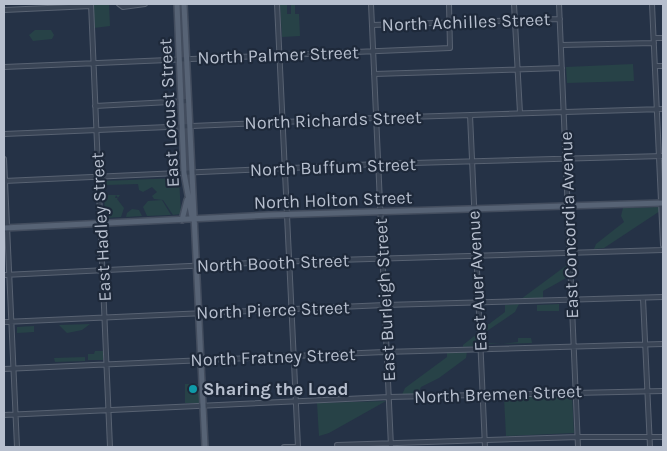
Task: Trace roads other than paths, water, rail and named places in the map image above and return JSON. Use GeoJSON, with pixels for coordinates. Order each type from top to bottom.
{"type":"FeatureCollection","features":[{"type":"Feature","properties":{"kind":"main road","name":"East Locust Street"},"geometry":{"type":"LineString","coordinates":[[177,4],[184,173],[194,219]]}},
{"type":"Feature","properties":{"kind":"main road","name":"East Locust Street"},"geometry":{"type":"LineString","coordinates":[[184,4],[205,447]]}},
{"type":"Feature","properties":{"kind":"main road"},"geometry":{"type":"LineString","coordinates":[[182,220],[188,194]]}},
{"type":"Feature","properties":{"kind":"main road","name":"North Holton Street"},"geometry":{"type":"LineString","coordinates":[[5,228],[287,215],[662,203]]}},
{"type":"Feature","properties":{"kind":"street"},"geometry":{"type":"LineString","coordinates":[[119,4],[121,7],[127,4],[145,4]]}},
{"type":"Feature","properties":{"kind":"street"},"geometry":{"type":"LineString","coordinates":[[277,4],[298,447],[284,447]]}},
{"type":"Feature","properties":{"kind":"street","name":"East Burleigh Street"},"geometry":{"type":"LineString","coordinates":[[371,4],[391,445]]}},
{"type":"Feature","properties":{"kind":"street"},"geometry":{"type":"LineString","coordinates":[[449,4],[449,22]]}},
{"type":"Feature","properties":{"kind":"street"},"geometry":{"type":"LineString","coordinates":[[514,4],[520,113]]}},
{"type":"Feature","properties":{"kind":"street","name":"East Concordia Avenue"},"geometry":{"type":"LineString","coordinates":[[559,4],[578,447]]}},
{"type":"Feature","properties":{"kind":"street"},"geometry":{"type":"LineString","coordinates":[[652,4],[661,156],[663,245]]}},
{"type":"Feature","properties":{"kind":"street"},"geometry":{"type":"LineString","coordinates":[[4,10],[91,5]]}},
{"type":"Feature","properties":{"kind":"street","name":"East Hadley Street"},"geometry":{"type":"LineString","coordinates":[[91,5],[110,447]]}},
{"type":"Feature","properties":{"kind":"street","name":"North Achilles Street"},"geometry":{"type":"LineString","coordinates":[[372,24],[560,19]]}},
{"type":"Feature","properties":{"kind":"street","name":"North Palmer Street"},"geometry":{"type":"LineString","coordinates":[[4,67],[450,48],[449,22]]}},
{"type":"Feature","properties":{"kind":"street"},"geometry":{"type":"LineString","coordinates":[[561,46],[654,41],[663,38]]}},
{"type":"Feature","properties":{"kind":"street"},"geometry":{"type":"LineString","coordinates":[[655,66],[663,66]]}},
{"type":"Feature","properties":{"kind":"street","name":"North Palmer Street"},"geometry":{"type":"LineString","coordinates":[[374,74],[562,68]]}},
{"type":"Feature","properties":{"kind":"street"},"geometry":{"type":"LineString","coordinates":[[95,106],[188,101]]}},
{"type":"Feature","properties":{"kind":"street","name":"North Richards Street"},"geometry":{"type":"LineString","coordinates":[[4,134],[376,118],[663,109]]}},
{"type":"Feature","properties":{"kind":"street","name":"East Auer Avenue"},"geometry":{"type":"LineString","coordinates":[[470,116],[485,447]]}},
{"type":"Feature","properties":{"kind":"street","name":"North Buffum Street"},"geometry":{"type":"LineString","coordinates":[[4,181],[378,164],[661,156]]}},
{"type":"Feature","properties":{"kind":"street"},"geometry":{"type":"LineString","coordinates":[[4,159],[5,228],[17,447]]}},
{"type":"Feature","properties":{"kind":"street","name":"North Booth Street"},"geometry":{"type":"LineString","coordinates":[[4,275],[383,258],[663,250]]}},
{"type":"Feature","properties":{"kind":"street","name":"North Pierce Street"},"geometry":{"type":"LineString","coordinates":[[4,322],[385,305],[663,297]]}},
{"type":"Feature","properties":{"kind":"street"},"geometry":{"type":"LineString","coordinates":[[644,298],[650,447]]}},
{"type":"Feature","properties":{"kind":"street","name":"North Fratney Street"},"geometry":{"type":"LineString","coordinates":[[4,368],[387,352],[663,344]]}},
{"type":"Feature","properties":{"kind":"street","name":"North Bremen Street"},"geometry":{"type":"LineString","coordinates":[[4,414],[389,397],[663,390]]}},
{"type":"Feature","properties":{"kind":"street"},"geometry":{"type":"LineString","coordinates":[[337,445],[391,445],[578,437],[663,437]]}},
{"type":"Feature","properties":{"kind":"place","name":"Sharing the Load"},"geometry":{"type":"Point","coordinates":[193,389]}}]}
